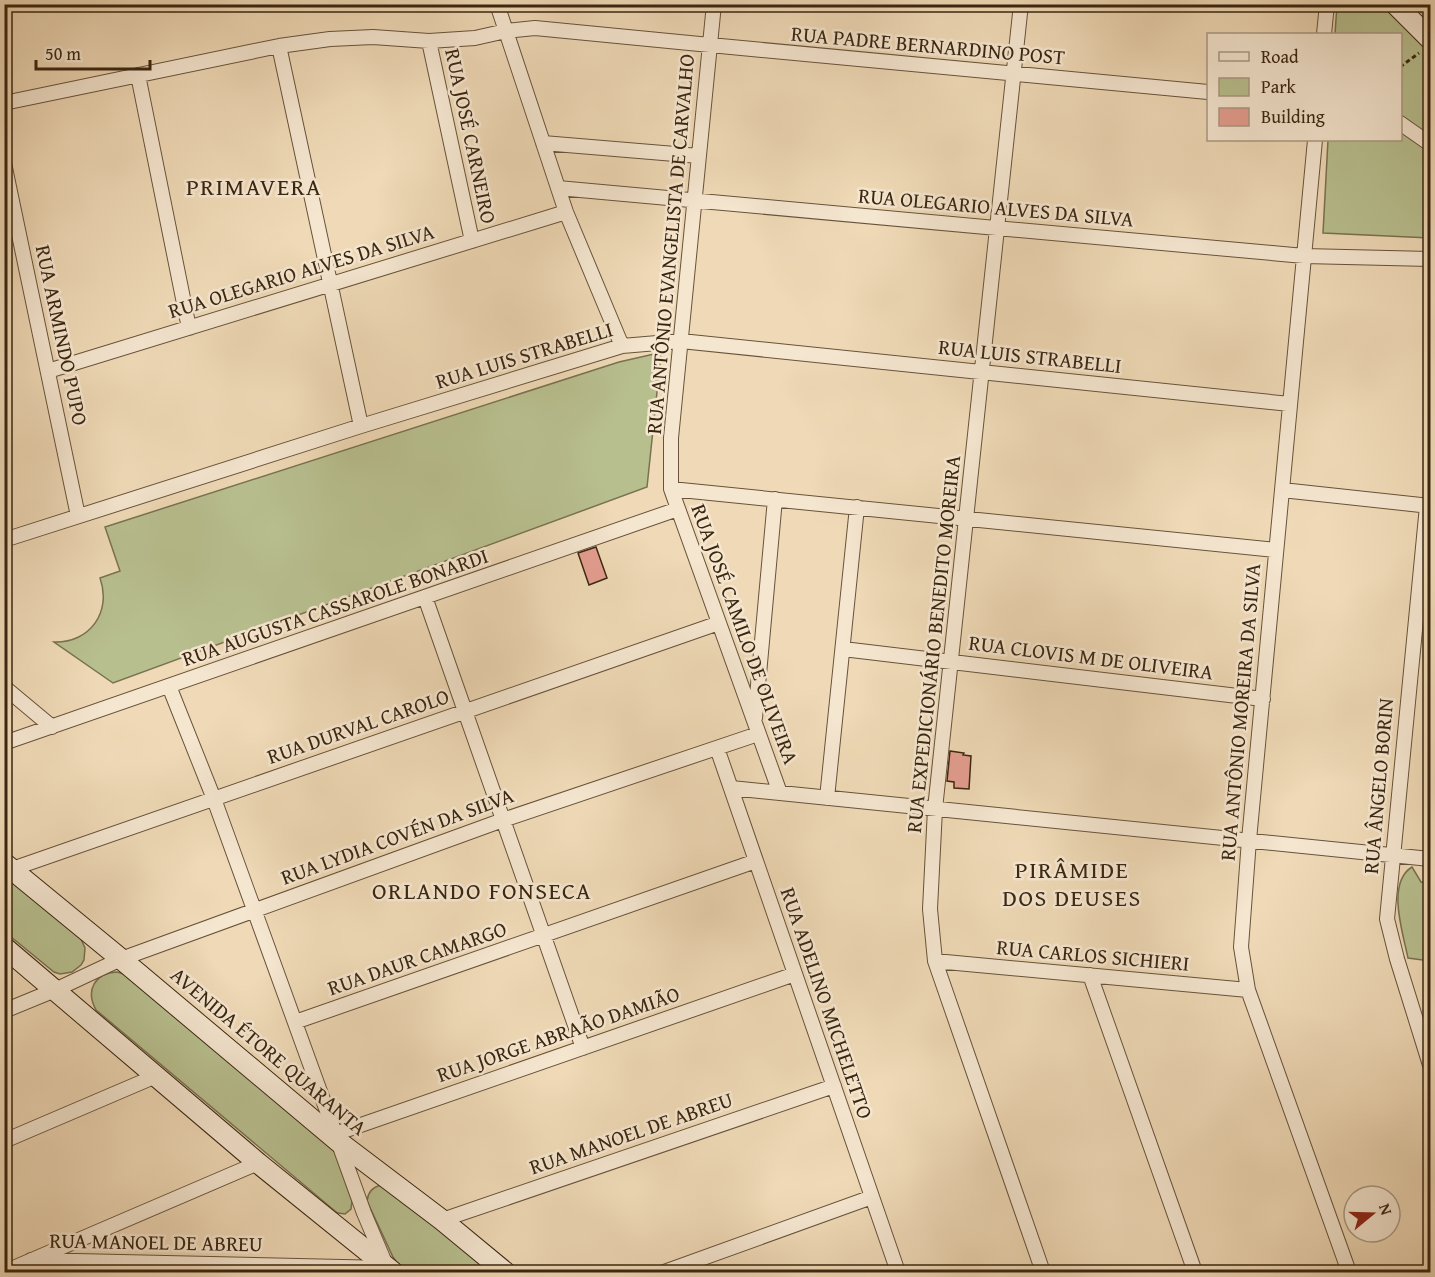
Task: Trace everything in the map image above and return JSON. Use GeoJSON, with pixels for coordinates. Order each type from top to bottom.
{"type":"FeatureCollection","features":[{"type":"Feature","properties":{"kind":"street"},"geometry":{"type":"LineString","coordinates":[[497,4],[566,212],[622,346]]}},
{"type":"Feature","properties":{"kind":"street","name":"RUA ANTÔNIO EVANGELISTA DE CARVALHO"},"geometry":{"type":"LineString","coordinates":[[671,489],[671,438],[714,4]]}},
{"type":"Feature","properties":{"kind":"street","name":"RUA EXPEDICIONÁRIO BENEDITO MOREIRA"},"geometry":{"type":"LineString","coordinates":[[1022,4],[935,809],[930,909],[935,961],[1043,1270]]}},
{"type":"Feature","properties":{"kind":"street"},"geometry":{"type":"LineString","coordinates":[[1324,33],[1327,4]]}},
{"type":"Feature","properties":{"kind":"street"},"geometry":{"type":"LineString","coordinates":[[1395,4],[1427,44]]}},
{"type":"Feature","properties":{"kind":"street","name":"RUA PADRE BERNARDINO POST"},"geometry":{"type":"LineString","coordinates":[[4,103],[279,46],[330,39],[373,37],[429,41],[475,38],[506,31],[535,28],[1207,92]]}},
{"type":"Feature","properties":{"kind":"street","name":"RUA JOSÉ CARNEIRO"},"geometry":{"type":"LineString","coordinates":[[429,41],[472,241]]}},
{"type":"Feature","properties":{"kind":"street"},"geometry":{"type":"LineString","coordinates":[[279,46],[361,426]]}},
{"type":"Feature","properties":{"kind":"street"},"geometry":{"type":"LineString","coordinates":[[138,75],[189,328]]}},
{"type":"Feature","properties":{"kind":"street"},"geometry":{"type":"LineString","coordinates":[[1402,124],[1431,144]]}},
{"type":"Feature","properties":{"kind":"street","name":"RUA ANTÔNIO MOREIRA DA SILVA"},"geometry":{"type":"LineString","coordinates":[[1314,141],[1241,947],[1248,990],[1349,1272]]}},
{"type":"Feature","properties":{"kind":"street"},"geometry":{"type":"LineString","coordinates":[[543,143],[699,156]]}},
{"type":"Feature","properties":{"kind":"street","name":"RUA ARMINDO PUPO"},"geometry":{"type":"LineString","coordinates":[[4,163],[78,516]]}},
{"type":"Feature","properties":{"kind":"street","name":"RUA OLEGARIO ALVES DA SILVA"},"geometry":{"type":"LineString","coordinates":[[558,188],[1304,256],[1431,260]]}},
{"type":"Feature","properties":{"kind":"street","name":"RUA OLEGARIO ALVES DA SILVA"},"geometry":{"type":"LineString","coordinates":[[48,371],[566,212]]}},
{"type":"Feature","properties":{"kind":"street","name":"RUA LUIS STRABELLI"},"geometry":{"type":"LineString","coordinates":[[4,540],[361,426],[622,346],[681,341],[1290,404]]}},
{"type":"Feature","properties":{"kind":"street"},"geometry":{"type":"LineString","coordinates":[[671,489],[1276,550]]}},
{"type":"Feature","properties":{"kind":"street","name":"RUA JOSÉ CAMILO DE OLIVEIRA"},"geometry":{"type":"LineString","coordinates":[[671,489],[780,793]]}},
{"type":"Feature","properties":{"kind":"street"},"geometry":{"type":"LineString","coordinates":[[1282,490],[1429,506]]}},
{"type":"Feature","properties":{"kind":"street"},"geometry":{"type":"LineString","coordinates":[[756,728],[775,499]]}},
{"type":"Feature","properties":{"kind":"street","name":"RUA ÂNGELO BORIN"},"geometry":{"type":"LineString","coordinates":[[1429,506],[1387,919],[1397,959],[1431,1065]]}},
{"type":"Feature","properties":{"kind":"street"},"geometry":{"type":"LineString","coordinates":[[827,798],[857,507]]}},
{"type":"Feature","properties":{"kind":"street","name":"RUA AUGUSTA CASSAROLE BONARDI"},"geometry":{"type":"LineString","coordinates":[[4,743],[678,509]]}},
{"type":"Feature","properties":{"kind":"street"},"geometry":{"type":"LineString","coordinates":[[425,597],[583,1048]]}},
{"type":"Feature","properties":{"kind":"street","name":"RUA DURVAL CAROLO"},"geometry":{"type":"LineString","coordinates":[[8,866],[214,799],[719,623]]}},
{"type":"Feature","properties":{"kind":"street","name":"RUA CLOVIS M DE OLIVEIRA"},"geometry":{"type":"LineString","coordinates":[[843,649],[1263,699]]}},
{"type":"Feature","properties":{"kind":"street"},"geometry":{"type":"LineString","coordinates":[[169,686],[214,799],[364,1213],[389,1271]]}},
{"type":"Feature","properties":{"kind":"street"},"geometry":{"type":"LineString","coordinates":[[4,687],[52,727]]}},
{"type":"Feature","properties":{"kind":"street","name":"RUA LYDIA COVÉN DA SILVA"},"geometry":{"type":"LineString","coordinates":[[4,1011],[121,959],[503,820],[717,748],[756,728]]}},
{"type":"Feature","properties":{"kind":"street","name":"RUA ADELINO MICHELETTO"},"geometry":{"type":"LineString","coordinates":[[717,748],[898,1272]]}},
{"type":"Feature","properties":{"kind":"street"},"geometry":{"type":"LineString","coordinates":[[731,788],[1431,858]]}},
{"type":"Feature","properties":{"kind":"street","name":"RUA DAUR CAMARGO"},"geometry":{"type":"LineString","coordinates":[[295,1022],[756,861]]}},
{"type":"Feature","properties":{"kind":"street","name":"AVENIDA ÉTORE QUARANTA"},"geometry":{"type":"LineString","coordinates":[[8,866],[337,1138],[505,1272]]}},
{"type":"Feature","properties":{"kind":"street"},"geometry":{"type":"LineString","coordinates":[[4,947],[389,1271]]}},
{"type":"Feature","properties":{"kind":"street","name":"RUA CARLOS SICHIERI"},"geometry":{"type":"LineString","coordinates":[[935,961],[1248,990]]}},
{"type":"Feature","properties":{"kind":"street","name":"RUA JORGE ABRAÃO DAMIÃO"},"geometry":{"type":"LineString","coordinates":[[337,1138],[583,1048],[795,974]]}},
{"type":"Feature","properties":{"kind":"street"},"geometry":{"type":"LineString","coordinates":[[1090,975],[1195,1272]]}},
{"type":"Feature","properties":{"kind":"street"},"geometry":{"type":"LineString","coordinates":[[4,1141],[156,1076]]}},
{"type":"Feature","properties":{"kind":"street","name":"RUA MANOEL DE ABREU"},"geometry":{"type":"LineString","coordinates":[[442,1220],[834,1086]]}},
{"type":"Feature","properties":{"kind":"street"},"geometry":{"type":"LineString","coordinates":[[4,1272],[258,1163]]}},
{"type":"Feature","properties":{"kind":"street"},"geometry":{"type":"LineString","coordinates":[[664,1272],[872,1197]]}},
{"type":"Feature","properties":{"kind":"street","name":"RUA MANOEL DE ABREU"},"geometry":{"type":"LineString","coordinates":[[31,1260],[389,1271]]}},
{"type":"Feature","properties":{"kind":"street"},"geometry":{"type":"LineString","coordinates":[[1028,1272],[1043,1270]]}},
{"type":"Feature","properties":{"kind":"path"},"geometry":{"type":"LineString","coordinates":[[1402,66],[1427,44]]}},
{"type":"Feature","properties":{"kind":"green space"},"geometry":{"type":"Polygon","coordinates":[[[1337,5],[1430,5],[1430,238],[1323,233],[1328,141],[1402,141],[1402,33],[1335,33],[1337,5]]]}},
{"type":"Feature","properties":{"kind":"green space"},"geometry":{"type":"Polygon","coordinates":[[[661,354],[647,487],[113,683],[54,642],[67,641],[88,631],[95,623],[103,602],[100,578],[120,571],[105,527],[619,362],[661,354]]]}},
{"type":"Feature","properties":{"kind":"green space"},"geometry":{"type":"Polygon","coordinates":[[[1412,867],[1421,882],[1430,883],[1430,961],[1408,958],[1400,922],[1398,896],[1400,884],[1404,874],[1412,867]]]}},
{"type":"Feature","properties":{"kind":"green space"},"geometry":{"type":"Polygon","coordinates":[[[4,874],[80,937],[85,948],[84,960],[72,972],[60,974],[54,972],[5,932],[4,874]]]}},
{"type":"Feature","properties":{"kind":"green space"},"geometry":{"type":"Polygon","coordinates":[[[117,972],[124,974],[333,1148],[352,1201],[351,1209],[345,1214],[335,1211],[96,1010],[92,996],[94,984],[103,976],[117,972]]]}},
{"type":"Feature","properties":{"kind":"green space"},"geometry":{"type":"Polygon","coordinates":[[[381,1185],[491,1272],[404,1272],[393,1257],[367,1201],[371,1190],[381,1185]]]}},
{"type":"Feature","properties":{"kind":"building"},"geometry":{"type":"Polygon","coordinates":[[[596,547],[607,578],[589,585],[578,553],[596,547]]]}},
{"type":"Feature","properties":{"kind":"building"},"geometry":{"type":"Polygon","coordinates":[[[950,751],[971,756],[969,789],[954,788],[954,782],[947,781],[950,751]]]}},
{"type":"Feature","properties":{"kind":"district","name":"PRIMAVERA"},"geometry":{"type":"Point","coordinates":[254,186]}},
{"type":"Feature","properties":{"kind":"district","name":"PIRÂMIDE DOS DEUSES"},"geometry":{"type":"Point","coordinates":[1072,883]}},
{"type":"Feature","properties":{"kind":"district","name":"ORLANDO FONSECA"},"geometry":{"type":"Point","coordinates":[482,890]}}]}
